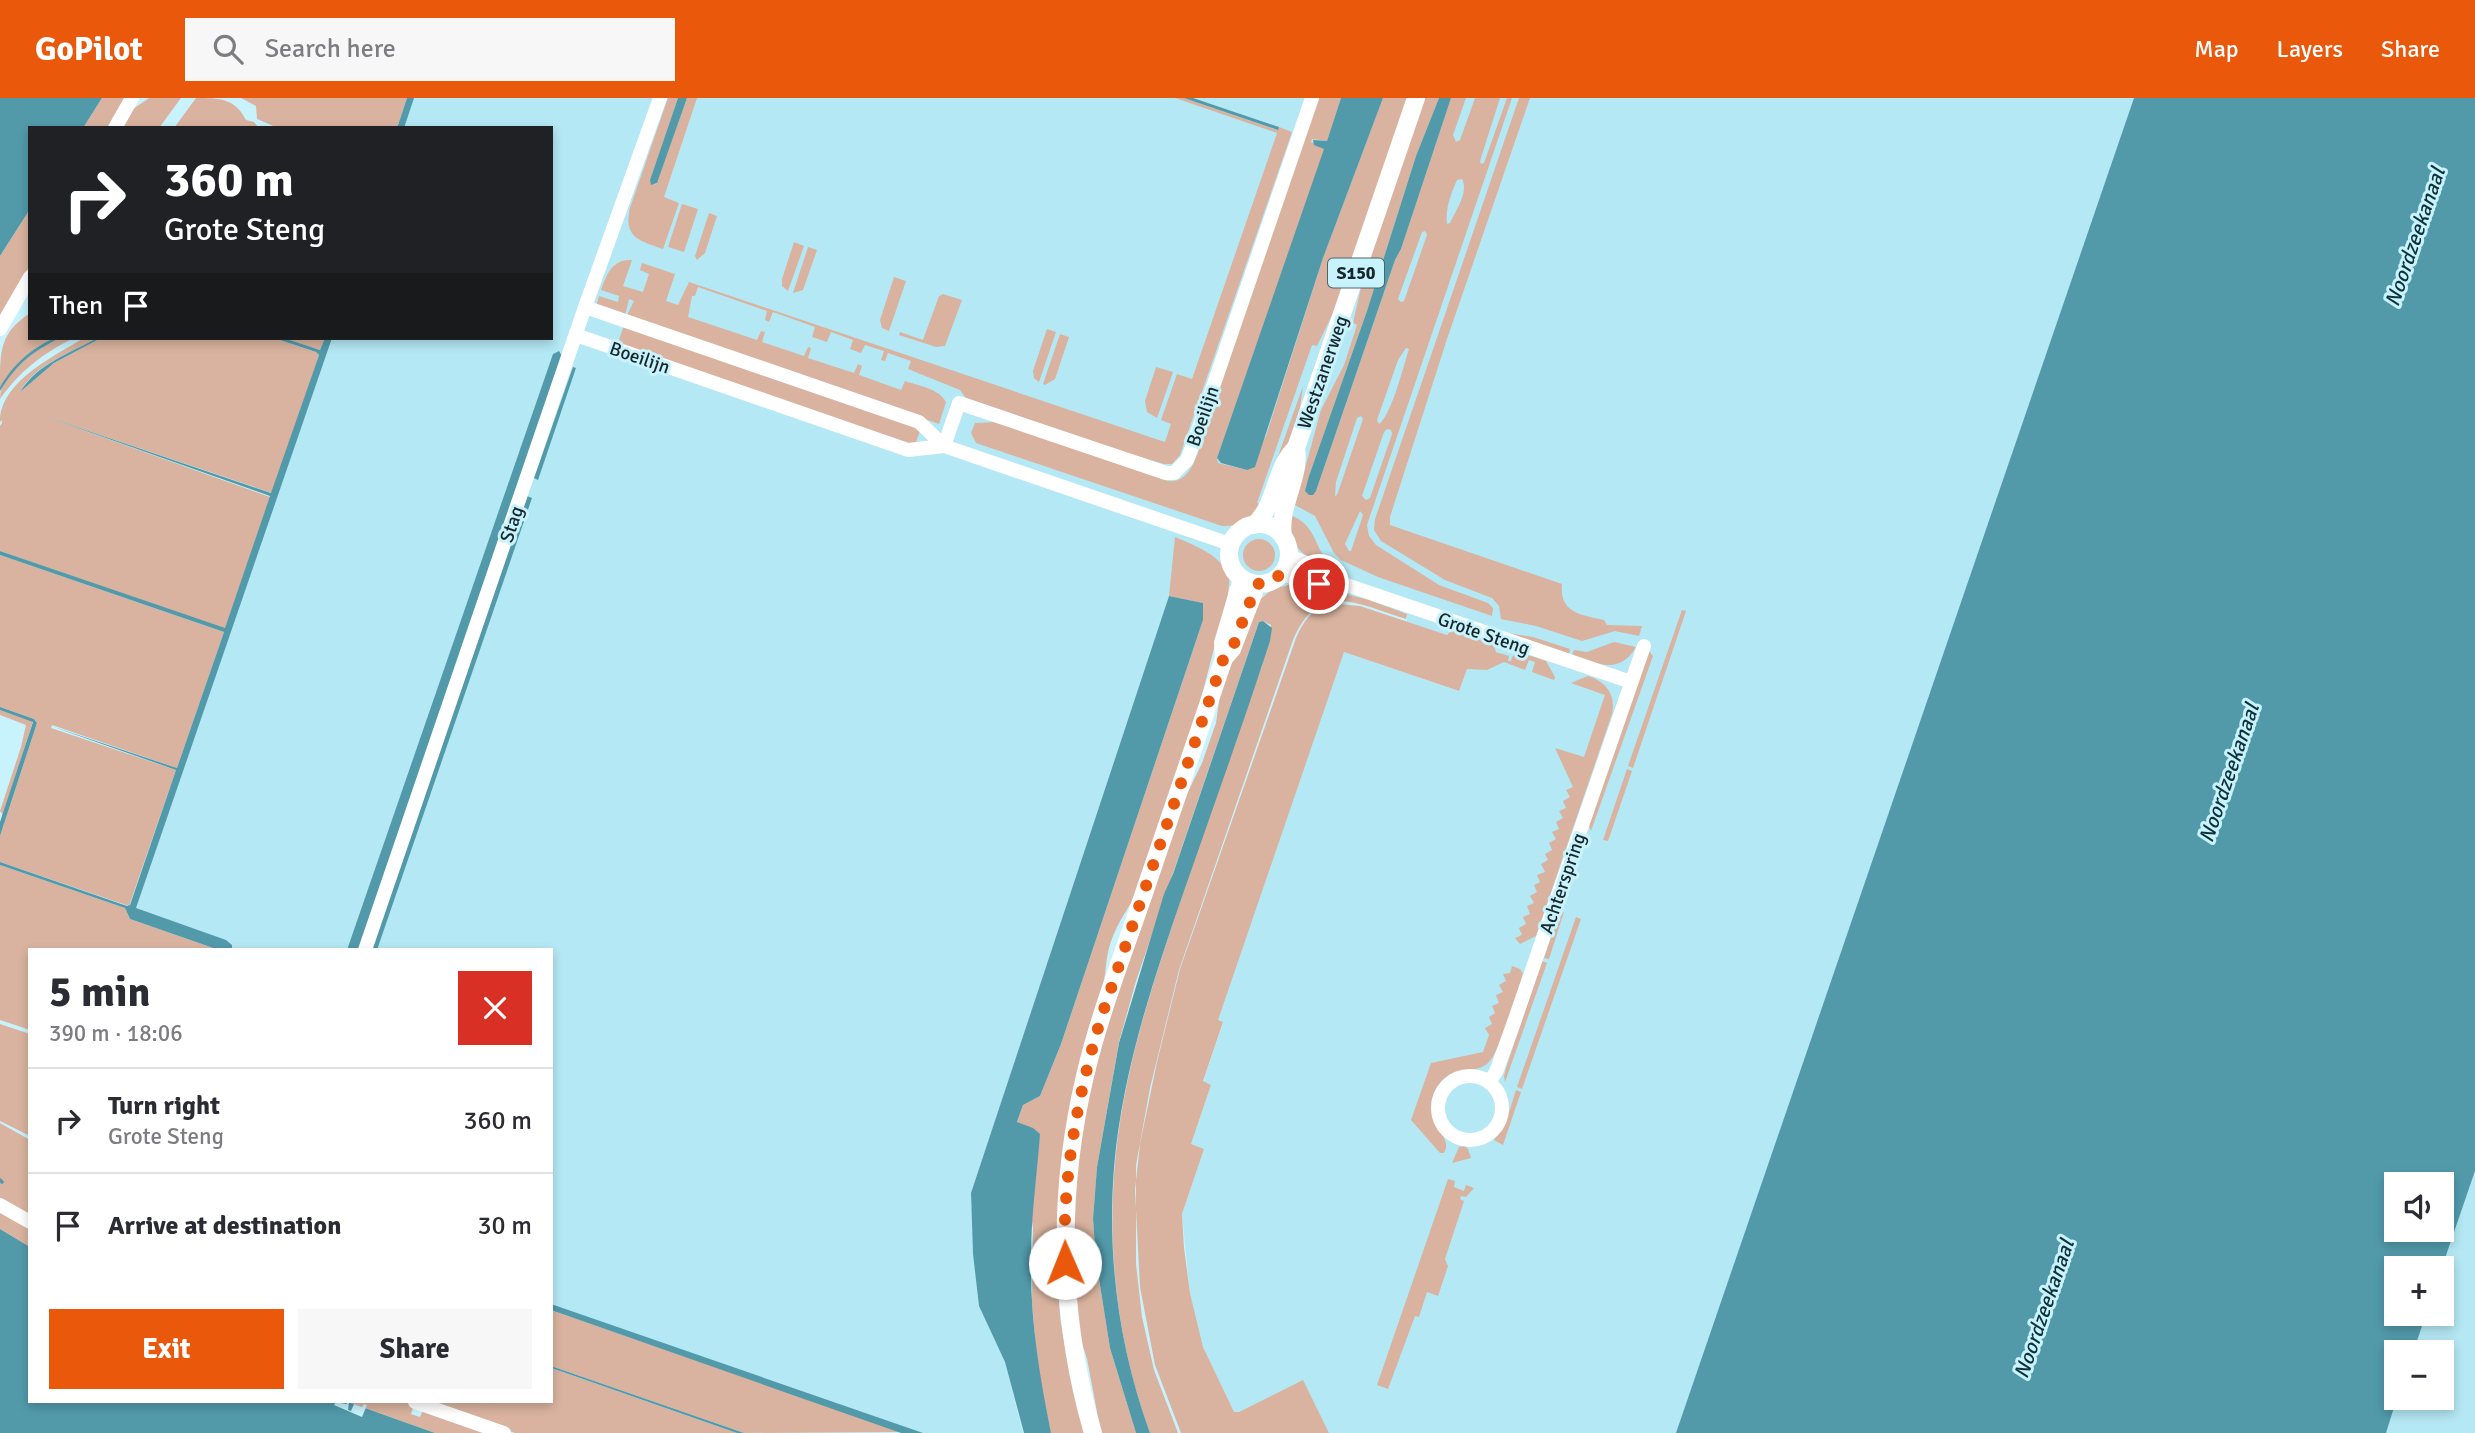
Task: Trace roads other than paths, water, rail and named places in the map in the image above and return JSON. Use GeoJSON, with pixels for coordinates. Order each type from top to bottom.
{"type":"FeatureCollection","features":[{"type":"Feature","properties":{"kind":"main road","name":"Westzanerweg"},"geometry":{"type":"LineString","coordinates":[[1283,537],[1282,514],[1298,460],[1296,447],[1416,98]]}},
{"type":"Feature","properties":{"kind":"main road","name":"Westzanerweg"},"geometry":{"type":"LineString","coordinates":[[1254,524],[1264,514],[1287,455],[1296,447]]}},
{"type":"Feature","properties":{"kind":"main road","name":"S150"},"geometry":{"type":"LineString","coordinates":[[1230,544],[1239,531],[1254,524]]}},
{"type":"Feature","properties":{"kind":"main road"},"geometry":{"type":"LineString","coordinates":[[1254,524],[1268,525],[1283,537]]}},
{"type":"Feature","properties":{"kind":"main road","name":"S150"},"geometry":{"type":"LineString","coordinates":[[1283,537],[1287,542],[1289,556]]}},
{"type":"Feature","properties":{"kind":"main road"},"geometry":{"type":"LineString","coordinates":[[1230,544],[1229,560],[1236,574],[1249,582],[1270,582],[1281,574],[1289,556]]}},
{"type":"Feature","properties":{"kind":"main road"},"geometry":{"type":"LineString","coordinates":[[1093,1433],[1075,1356],[1066,1279],[1067,1186],[1078,1108],[1102,1015],[1224,657],[1223,643],[1249,582]]}},
{"type":"Feature","properties":{"kind":"street"},"geometry":{"type":"LineString","coordinates":[[116,126],[132,98]]}},
{"type":"Feature","properties":{"kind":"street","name":"Stag"},"geometry":{"type":"LineString","coordinates":[[366,948],[585,307],[660,98]]}},
{"type":"Feature","properties":{"kind":"street","name":"Boeilijn"},"geometry":{"type":"LineString","coordinates":[[944,446],[959,403],[1174,473],[1187,460],[1194,442],[1312,98]]}},
{"type":"Feature","properties":{"kind":"street"},"geometry":{"type":"LineString","coordinates":[[0,329],[28,280]]}},
{"type":"Feature","properties":{"kind":"street","name":"Boeilijn"},"geometry":{"type":"LineString","coordinates":[[585,307],[919,422],[944,446],[1230,544]]}},
{"type":"Feature","properties":{"kind":"street","name":"Boeilijn"},"geometry":{"type":"LineString","coordinates":[[576,335],[908,450],[944,446]]}},
{"type":"Feature","properties":{"kind":"street","name":"Grote Steng"},"geometry":{"type":"LineString","coordinates":[[1289,556],[1324,570],[1338,582],[1631,682]]}},
{"type":"Feature","properties":{"kind":"street","name":"Grote Steng"},"geometry":{"type":"LineString","coordinates":[[1281,574],[1319,584],[1338,582]]}},
{"type":"Feature","properties":{"kind":"street","name":"Achterspring"},"geometry":{"type":"LineString","coordinates":[[1489,1082],[1496,1072],[1513,1025],[1644,646]]}},
{"type":"Feature","properties":{"kind":"street"},"geometry":{"type":"LineString","coordinates":[[1464,1077],[1476,1077],[1489,1082],[1497,1090],[1501,1102],[1502,1114],[1497,1126],[1476,1139],[1452,1135],[1439,1114],[1439,1102],[1444,1090],[1452,1081],[1464,1077]]}},
{"type":"Feature","properties":{"kind":"street"},"geometry":{"type":"LineString","coordinates":[[0,1205],[28,1221]]}},
{"type":"Feature","properties":{"kind":"street"},"geometry":{"type":"LineString","coordinates":[[418,1403],[504,1433]]}},
{"type":"Feature","properties":{"kind":"water"},"geometry":{"type":"Polygon","coordinates":[[[0,98],[102,98],[84,126],[28,126],[28,212],[0,256],[0,98]]]}},
{"type":"Feature","properties":{"kind":"water"},"geometry":{"type":"Polygon","coordinates":[[[407,98],[414,98],[405,126],[398,126],[407,98]]]}},
{"type":"Feature","properties":{"kind":"water"},"geometry":{"type":"Polygon","coordinates":[[[678,98],[687,98],[657,183],[651,185],[650,180],[678,98]]]}},
{"type":"Feature","properties":{"kind":"water"},"geometry":{"type":"Polygon","coordinates":[[[1184,98],[1193,98],[1279,127],[1278,130],[1184,98]]]}},
{"type":"Feature","properties":{"kind":"water"},"geometry":{"type":"Polygon","coordinates":[[[1341,98],[1383,98],[1323,258],[1255,467],[1247,470],[1221,463],[1217,458],[1324,149],[1314,145],[1313,140],[1327,141],[1341,98]]]}},
{"type":"Feature","properties":{"kind":"water"},"geometry":{"type":"Polygon","coordinates":[[[1439,98],[1451,98],[1316,491],[1309,495],[1305,491],[1309,476],[1367,311],[1416,156],[1439,98]]]}},
{"type":"Feature","properties":{"kind":"water","name":"Noordzeekanaal"},"geometry":{"type":"Polygon","coordinates":[[[2134,98],[2475,98],[2475,1171],[2454,1232],[2454,1172],[2384,1172],[2384,1242],[2451,1242],[2446,1256],[2384,1256],[2384,1326],[2422,1326],[2417,1340],[2384,1340],[2384,1410],[2393,1410],[2386,1433],[1676,1433],[2134,98]]]}},
{"type":"Feature","properties":{"kind":"water"},"geometry":{"type":"Polygon","coordinates":[[[56,340],[25,360],[0,391],[5,379],[23,358],[37,347],[56,340]]]}},
{"type":"Feature","properties":{"kind":"water"},"geometry":{"type":"Polygon","coordinates":[[[97,340],[54,363],[20,392],[45,366],[97,340]]]}},
{"type":"Feature","properties":{"kind":"water"},"geometry":{"type":"Polygon","coordinates":[[[280,340],[290,340],[320,350],[324,340],[331,340],[136,908],[226,940],[232,945],[232,948],[213,948],[130,919],[125,908],[0,865],[0,862],[130,905],[176,770],[51,726],[177,768],[224,632],[0,555],[0,551],[225,628],[270,496],[38,414],[271,493],[319,355],[280,340]]]}},
{"type":"Feature","properties":{"kind":"water"},"geometry":{"type":"Polygon","coordinates":[[[559,351],[562,356],[362,948],[348,948],[553,354],[559,351]]]}},
{"type":"Feature","properties":{"kind":"water"},"geometry":{"type":"Polygon","coordinates":[[[573,367],[576,368],[538,480],[534,478],[573,367]]]}},
{"type":"Feature","properties":{"kind":"water"},"geometry":{"type":"Polygon","coordinates":[[[527,496],[532,498],[378,948],[371,948],[527,496]]]}},
{"type":"Feature","properties":{"kind":"water"},"geometry":{"type":"Polygon","coordinates":[[[1169,596],[1203,603],[1203,620],[1061,1044],[1040,1096],[1023,1105],[1017,1122],[1040,1134],[1032,1226],[1031,1280],[1036,1346],[1051,1433],[1024,1433],[1005,1362],[979,1306],[973,1254],[971,1193],[1169,596]]]}},
{"type":"Feature","properties":{"kind":"water"},"geometry":{"type":"Polygon","coordinates":[[[1263,621],[1272,628],[1270,641],[1150,993],[1131,1062],[1118,1132],[1112,1202],[1114,1269],[1130,1368],[1150,1433],[1136,1433],[1110,1348],[1096,1260],[1093,1219],[1097,1167],[1119,1043],[1164,894],[1259,622],[1263,621]]]}},
{"type":"Feature","properties":{"kind":"water"},"geometry":{"type":"Polygon","coordinates":[[[0,707],[34,719],[37,723],[0,836],[0,822],[33,722],[0,710],[0,707]]]}},
{"type":"Feature","properties":{"kind":"water"},"geometry":{"type":"Polygon","coordinates":[[[0,1229],[28,1246],[28,1403],[351,1403],[435,1433],[0,1433],[0,1229]]]}},
{"type":"Feature","properties":{"kind":"water"},"geometry":{"type":"Polygon","coordinates":[[[553,1305],[923,1433],[901,1433],[553,1311],[553,1305]]]}},
{"type":"Feature","properties":{"kind":"water"},"geometry":{"type":"Polygon","coordinates":[[[553,1367],[744,1433],[737,1433],[553,1369],[553,1367]]]}}]}
